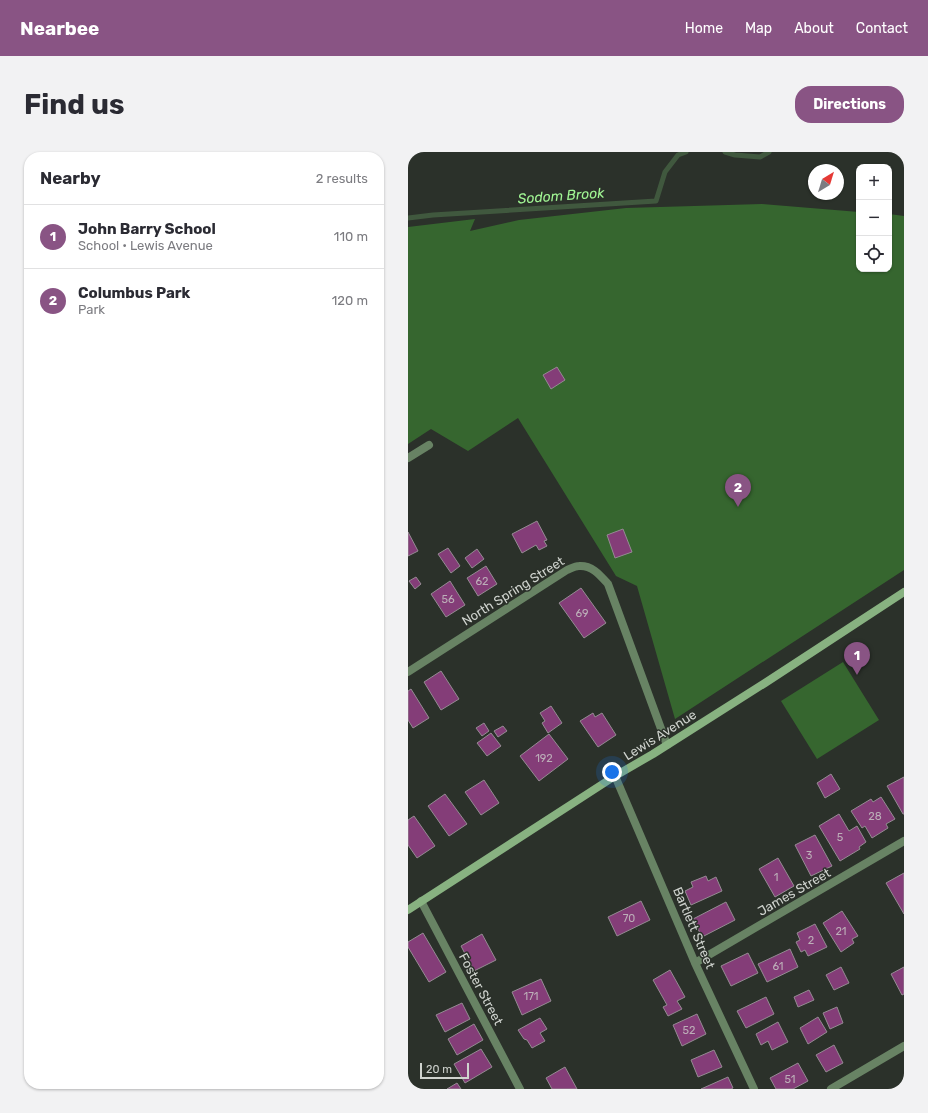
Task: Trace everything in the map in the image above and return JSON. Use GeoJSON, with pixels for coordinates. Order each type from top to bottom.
{"type":"FeatureCollection","features":[{"type":"Feature","properties":{"kind":"main road","name":"Lewis Avenue"},"geometry":{"type":"LineString","coordinates":[[408,910],[904,592]]}},
{"type":"Feature","properties":{"kind":"street"},"geometry":{"type":"LineString","coordinates":[[408,458],[428,445]]}},
{"type":"Feature","properties":{"kind":"street","name":"North Spring Street"},"geometry":{"type":"LineString","coordinates":[[408,672],[566,570],[578,566],[590,568],[599,574],[608,584],[667,745]]}},
{"type":"Feature","properties":{"kind":"street","name":"Bartlett Street"},"geometry":{"type":"LineString","coordinates":[[615,776],[695,963],[754,1089]]}},
{"type":"Feature","properties":{"kind":"street","name":"James Street"},"geometry":{"type":"LineString","coordinates":[[695,963],[904,841]]}},
{"type":"Feature","properties":{"kind":"street","name":"Foster Street"},"geometry":{"type":"LineString","coordinates":[[421,901],[520,1089]]}},
{"type":"Feature","properties":{"kind":"street"},"geometry":{"type":"LineString","coordinates":[[831,1089],[904,1046]]}},
{"type":"Feature","properties":{"kind":"green space"},"geometry":{"type":"Polygon","coordinates":[[[762,204],[856,212],[856,272],[892,272],[892,214],[904,216],[904,570],[675,719],[637,586],[616,576],[518,418],[468,451],[431,429],[408,444],[408,227],[475,219],[470,231],[519,220],[626,208],[762,204]]]}},
{"type":"Feature","properties":{"kind":"green space"},"geometry":{"type":"Polygon","coordinates":[[[843,662],[879,720],[817,759],[781,701],[843,662]]]}},
{"type":"Feature","properties":{"kind":"building"},"geometry":{"type":"Polygon","coordinates":[[[557,367],[565,380],[551,389],[543,375],[557,367]]]}},
{"type":"Feature","properties":{"kind":"building"},"geometry":{"type":"Polygon","coordinates":[[[537,521],[547,540],[544,541],[547,546],[539,550],[536,545],[522,553],[512,534],[537,521]]]}},
{"type":"Feature","properties":{"kind":"building"},"geometry":{"type":"Polygon","coordinates":[[[623,529],[632,552],[615,558],[607,535],[623,529]]]}},
{"type":"Feature","properties":{"kind":"building"},"geometry":{"type":"Polygon","coordinates":[[[408,532],[418,551],[408,556],[408,532]]]}},
{"type":"Feature","properties":{"kind":"building"},"geometry":{"type":"Polygon","coordinates":[[[448,548],[460,566],[451,573],[438,554],[448,548]]]}},
{"type":"Feature","properties":{"kind":"building"},"geometry":{"type":"Polygon","coordinates":[[[477,549],[484,559],[472,568],[465,558],[477,549]]]}},
{"type":"Feature","properties":{"kind":"building"},"geometry":{"type":"Polygon","coordinates":[[[486,566],[497,584],[478,596],[467,578],[486,566]]]}},
{"type":"Feature","properties":{"kind":"building"},"geometry":{"type":"Polygon","coordinates":[[[416,577],[421,584],[415,589],[409,581],[416,577]]]}},
{"type":"Feature","properties":{"kind":"building"},"geometry":{"type":"Polygon","coordinates":[[[450,581],[465,605],[446,617],[431,594],[450,581]]]}},
{"type":"Feature","properties":{"kind":"building"},"geometry":{"type":"Polygon","coordinates":[[[581,588],[606,623],[584,638],[559,603],[581,588]]]}},
{"type":"Feature","properties":{"kind":"building"},"geometry":{"type":"Polygon","coordinates":[[[441,671],[459,699],[441,710],[424,682],[441,671]]]}},
{"type":"Feature","properties":{"kind":"building"},"geometry":{"type":"Polygon","coordinates":[[[411,689],[429,718],[413,728],[408,720],[408,691],[411,689]]]}},
{"type":"Feature","properties":{"kind":"building"},"geometry":{"type":"Polygon","coordinates":[[[551,706],[562,723],[548,733],[542,723],[545,721],[540,713],[551,706]]]}},
{"type":"Feature","properties":{"kind":"building"},"geometry":{"type":"Polygon","coordinates":[[[593,713],[595,717],[602,713],[616,735],[598,747],[580,721],[593,713]]]}},
{"type":"Feature","properties":{"kind":"building"},"geometry":{"type":"Polygon","coordinates":[[[484,723],[489,731],[482,736],[476,728],[484,723]]]}},
{"type":"Feature","properties":{"kind":"building"},"geometry":{"type":"Polygon","coordinates":[[[503,726],[507,731],[498,737],[494,731],[503,726]]]}},
{"type":"Feature","properties":{"kind":"building"},"geometry":{"type":"Polygon","coordinates":[[[491,733],[501,746],[487,756],[477,743],[491,733]]]}},
{"type":"Feature","properties":{"kind":"building"},"geometry":{"type":"Polygon","coordinates":[[[549,734],[568,759],[539,781],[520,756],[549,734]]]}},
{"type":"Feature","properties":{"kind":"building"},"geometry":{"type":"Polygon","coordinates":[[[831,774],[840,789],[825,798],[817,783],[831,774]]]}},
{"type":"Feature","properties":{"kind":"building"},"geometry":{"type":"Polygon","coordinates":[[[904,777],[904,814],[903,814],[887,786],[904,777]]]}},
{"type":"Feature","properties":{"kind":"building"},"geometry":{"type":"Polygon","coordinates":[[[484,780],[499,803],[481,815],[465,792],[484,780]]]}},
{"type":"Feature","properties":{"kind":"building"},"geometry":{"type":"Polygon","coordinates":[[[445,794],[467,824],[449,836],[428,806],[445,794]]]}},
{"type":"Feature","properties":{"kind":"building"},"geometry":{"type":"Polygon","coordinates":[[[881,797],[895,819],[886,824],[888,828],[872,838],[865,826],[862,828],[851,811],[871,799],[873,802],[881,797]]]}},
{"type":"Feature","properties":{"kind":"building"},"geometry":{"type":"Polygon","coordinates":[[[839,814],[849,831],[857,826],[866,842],[859,847],[860,849],[840,861],[819,826],[839,814]]]}},
{"type":"Feature","properties":{"kind":"building"},"geometry":{"type":"Polygon","coordinates":[[[414,816],[435,846],[417,858],[408,845],[408,820],[414,816]]]}},
{"type":"Feature","properties":{"kind":"building"},"geometry":{"type":"Polygon","coordinates":[[[815,835],[832,866],[811,876],[795,845],[815,835]]]}},
{"type":"Feature","properties":{"kind":"building"},"geometry":{"type":"Polygon","coordinates":[[[778,858],[794,886],[775,897],[759,869],[778,858]]]}},
{"type":"Feature","properties":{"kind":"building"},"geometry":{"type":"Polygon","coordinates":[[[904,873],[904,914],[886,883],[904,873]]]}},
{"type":"Feature","properties":{"kind":"building"},"geometry":{"type":"Polygon","coordinates":[[[706,876],[708,881],[716,877],[722,891],[691,905],[685,891],[693,887],[691,882],[706,876]]]}},
{"type":"Feature","properties":{"kind":"building"},"geometry":{"type":"Polygon","coordinates":[[[641,901],[650,920],[617,936],[608,917],[641,901]]]}},
{"type":"Feature","properties":{"kind":"building"},"geometry":{"type":"Polygon","coordinates":[[[726,902],[735,920],[702,937],[693,919],[726,902]]]}},
{"type":"Feature","properties":{"kind":"building"},"geometry":{"type":"Polygon","coordinates":[[[842,911],[858,936],[852,939],[854,943],[841,952],[823,923],[842,911]]]}},
{"type":"Feature","properties":{"kind":"building"},"geometry":{"type":"Polygon","coordinates":[[[815,924],[827,947],[808,956],[805,950],[801,952],[796,942],[800,940],[797,933],[815,924]]]}},
{"type":"Feature","properties":{"kind":"building"},"geometry":{"type":"Polygon","coordinates":[[[423,933],[446,972],[429,982],[408,947],[408,942],[423,933]]]}},
{"type":"Feature","properties":{"kind":"building"},"geometry":{"type":"Polygon","coordinates":[[[482,934],[496,960],[474,971],[461,946],[482,934]]]}},
{"type":"Feature","properties":{"kind":"building"},"geometry":{"type":"Polygon","coordinates":[[[790,949],[798,967],[767,982],[758,964],[790,949]]]}},
{"type":"Feature","properties":{"kind":"building"},"geometry":{"type":"Polygon","coordinates":[[[748,953],[758,973],[731,986],[721,966],[748,953]]]}},
{"type":"Feature","properties":{"kind":"building"},"geometry":{"type":"Polygon","coordinates":[[[841,967],[849,983],[834,990],[826,975],[841,967]]]}},
{"type":"Feature","properties":{"kind":"building"},"geometry":{"type":"Polygon","coordinates":[[[904,967],[904,994],[902,995],[891,974],[904,967]]]}},
{"type":"Feature","properties":{"kind":"building"},"geometry":{"type":"Polygon","coordinates":[[[670,970],[685,997],[677,1001],[682,1009],[668,1016],[663,1007],[667,1005],[653,980],[670,970]]]}},
{"type":"Feature","properties":{"kind":"building"},"geometry":{"type":"Polygon","coordinates":[[[541,979],[551,1001],[522,1015],[512,992],[541,979]]]}},
{"type":"Feature","properties":{"kind":"building"},"geometry":{"type":"Polygon","coordinates":[[[809,990],[814,1000],[798,1007],[794,997],[809,990]]]}},
{"type":"Feature","properties":{"kind":"building"},"geometry":{"type":"Polygon","coordinates":[[[766,997],[774,1014],[746,1028],[737,1011],[766,997]]]}},
{"type":"Feature","properties":{"kind":"building"},"geometry":{"type":"Polygon","coordinates":[[[462,1003],[470,1019],[445,1032],[436,1015],[462,1003]]]}},
{"type":"Feature","properties":{"kind":"building"},"geometry":{"type":"Polygon","coordinates":[[[837,1007],[843,1023],[830,1029],[823,1013],[837,1007]]]}},
{"type":"Feature","properties":{"kind":"building"},"geometry":{"type":"Polygon","coordinates":[[[697,1014],[706,1034],[682,1046],[673,1025],[697,1014]]]}},
{"type":"Feature","properties":{"kind":"building"},"geometry":{"type":"Polygon","coordinates":[[[818,1017],[827,1032],[808,1044],[800,1028],[818,1017]]]}},
{"type":"Feature","properties":{"kind":"building"},"geometry":{"type":"Polygon","coordinates":[[[540,1018],[547,1029],[540,1033],[545,1041],[532,1048],[518,1030],[540,1018]]]}},
{"type":"Feature","properties":{"kind":"building"},"geometry":{"type":"Polygon","coordinates":[[[778,1022],[788,1042],[772,1050],[768,1041],[761,1045],[756,1034],[778,1022]]]}},
{"type":"Feature","properties":{"kind":"building"},"geometry":{"type":"Polygon","coordinates":[[[474,1024],[483,1040],[457,1055],[448,1039],[474,1024]]]}},
{"type":"Feature","properties":{"kind":"building"},"geometry":{"type":"Polygon","coordinates":[[[834,1045],[843,1063],[826,1072],[816,1055],[834,1045]]]}},
{"type":"Feature","properties":{"kind":"building"},"geometry":{"type":"Polygon","coordinates":[[[481,1049],[492,1067],[465,1083],[454,1064],[481,1049]]]}},
{"type":"Feature","properties":{"kind":"building"},"geometry":{"type":"Polygon","coordinates":[[[714,1050],[722,1067],[698,1077],[691,1060],[714,1050]]]}},
{"type":"Feature","properties":{"kind":"building"},"geometry":{"type":"Polygon","coordinates":[[[798,1063],[808,1081],[793,1089],[776,1089],[770,1078],[798,1063]]]}},
{"type":"Feature","properties":{"kind":"building"},"geometry":{"type":"Polygon","coordinates":[[[565,1067],[577,1089],[552,1089],[546,1078],[565,1067]]]}},
{"type":"Feature","properties":{"kind":"building"},"geometry":{"type":"Polygon","coordinates":[[[728,1077],[733,1088],[731,1089],[701,1089],[728,1077]]]}},
{"type":"Feature","properties":{"kind":"building"},"geometry":{"type":"Polygon","coordinates":[[[457,1083],[461,1089],[447,1089],[457,1083]]]}},
{"type":"Feature","properties":{"kind":"waterway","name":"Sodom Brook"},"geometry":{"type":"LineString","coordinates":[[408,218],[433,215],[656,201],[665,172],[678,155],[686,152]]}},
{"type":"Feature","properties":{"kind":"waterway","name":"Sodom Brook"},"geometry":{"type":"LineString","coordinates":[[725,152],[735,155],[760,157],[769,152]]}},
{"type":"Feature","properties":{"kind":"place","name":"Columbus Park"},"geometry":{"type":"Point","coordinates":[738,507]}},
{"type":"Feature","properties":{"kind":"place","name":"John Barry School"},"geometry":{"type":"Point","coordinates":[857,675]}}]}
